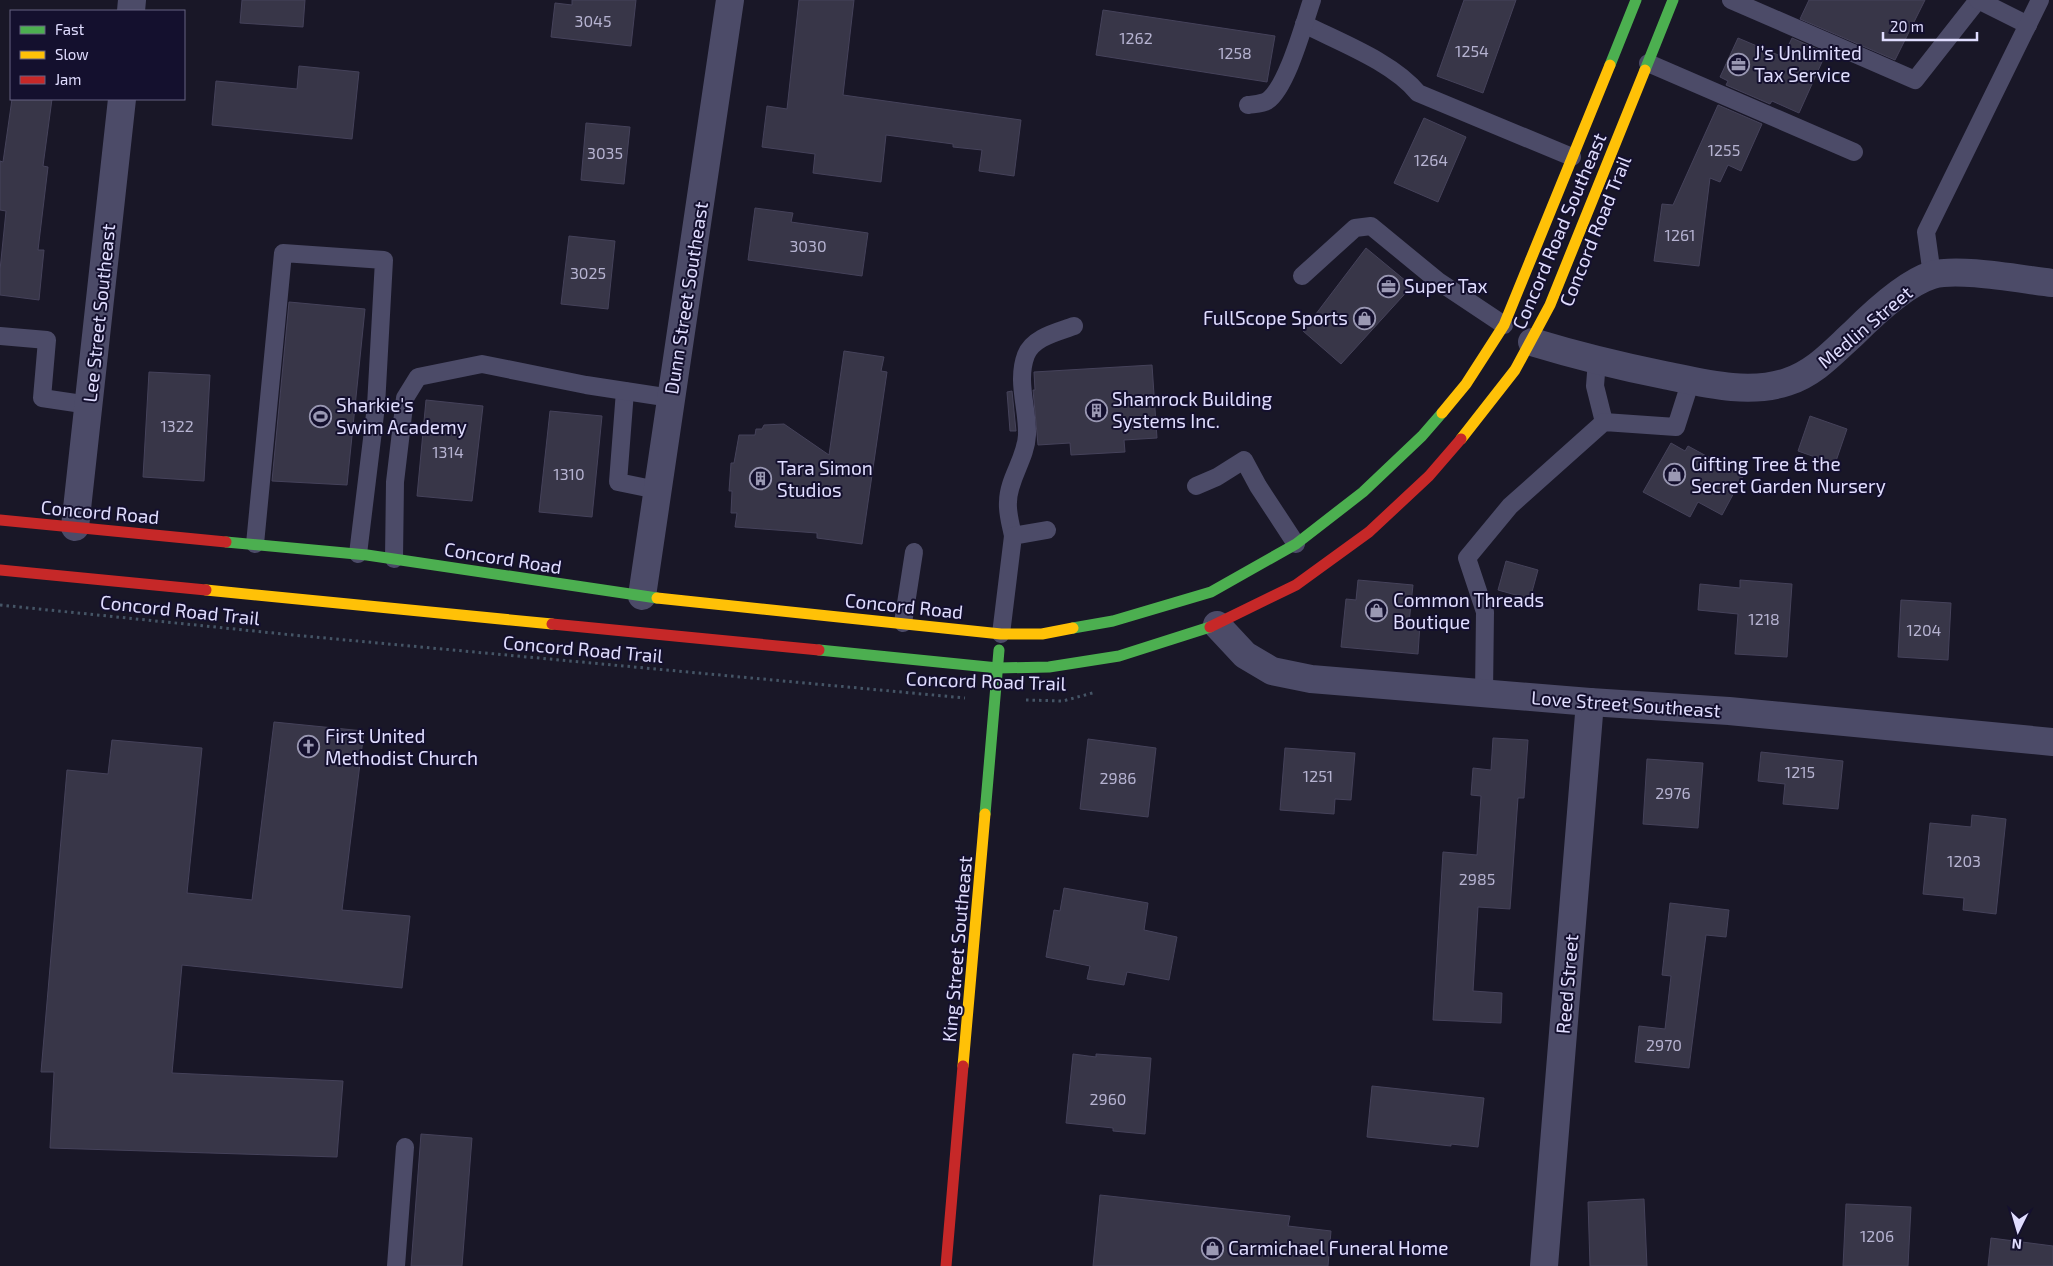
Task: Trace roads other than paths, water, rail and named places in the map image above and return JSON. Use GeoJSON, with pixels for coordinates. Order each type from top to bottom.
{"type":"FeatureCollection","features":[{"type":"Feature","properties":{"kind":"main road","name":"Concord Road Southeast"},"geometry":{"type":"LineString","coordinates":[[1001,634],[1042,634],[1113,621],[1211,592],[1296,544],[1363,492],[1422,436],[1466,384],[1504,325],[1636,0]]}},
{"type":"Feature","properties":{"kind":"main road","name":"Concord Road Southeast"},"geometry":{"type":"LineString","coordinates":[[998,668],[1049,667],[1119,656],[1216,625],[1296,586],[1369,532],[1429,476],[1474,425],[1515,370],[1532,342],[1550,305],[1673,0]]}},
{"type":"Feature","properties":{"kind":"main road","name":"Concord Road"},"geometry":{"type":"LineString","coordinates":[[0,520],[358,554],[642,596],[1001,634]]}},
{"type":"Feature","properties":{"kind":"main road"},"geometry":{"type":"LineString","coordinates":[[0,570],[998,668]]}},
{"type":"Feature","properties":{"kind":"main road","name":"King Street Southeast"},"geometry":{"type":"LineString","coordinates":[[946,1266],[1001,634]]}},
{"type":"Feature","properties":{"kind":"street","name":"Dunn Street Southeast"},"geometry":{"type":"LineString","coordinates":[[642,596],[730,0]]}},
{"type":"Feature","properties":{"kind":"street","name":"Lee Street Southeast"},"geometry":{"type":"LineString","coordinates":[[75,527],[122,100]]}},
{"type":"Feature","properties":{"kind":"street","name":"Medlin Street"},"geometry":{"type":"LineString","coordinates":[[1532,342],[1597,360],[1691,380],[1730,387],[1762,386],[1787,382],[1817,368],[1869,318],[1899,293],[1932,275],[1956,272],[2053,283]]}},
{"type":"Feature","properties":{"kind":"street","name":"Love Street Southeast"},"geometry":{"type":"LineString","coordinates":[[1216,625],[1245,655],[1272,671],[1311,679],[1728,712],[2053,742]]}},
{"type":"Feature","properties":{"kind":"street","name":"Reed Street"},"geometry":{"type":"LineString","coordinates":[[1544,1266],[1590,702]]}},
{"type":"Feature","properties":{"kind":"lane"},"geometry":{"type":"LineString","coordinates":[[1248,105],[1267,101],[1276,93],[1284,79],[1312,0]]}},
{"type":"Feature","properties":{"kind":"lane"},"geometry":{"type":"LineString","coordinates":[[1731,0],[1915,80],[1978,0],[2028,24]]}},
{"type":"Feature","properties":{"kind":"lane"},"geometry":{"type":"LineString","coordinates":[[1932,275],[1926,232],[2040,0]]}},
{"type":"Feature","properties":{"kind":"lane"},"geometry":{"type":"LineString","coordinates":[[1304,24],[1387,66],[1410,84],[1418,93],[1572,157]]}},
{"type":"Feature","properties":{"kind":"lane"},"geometry":{"type":"LineString","coordinates":[[1648,63],[1854,152]]}},
{"type":"Feature","properties":{"kind":"lane"},"geometry":{"type":"LineString","coordinates":[[1302,276],[1355,228],[1371,226],[1438,281],[1504,325]]}},
{"type":"Feature","properties":{"kind":"lane"},"geometry":{"type":"LineString","coordinates":[[255,544],[283,253],[384,260],[376,406],[358,554]]}},
{"type":"Feature","properties":{"kind":"lane"},"geometry":{"type":"LineString","coordinates":[[1001,634],[1013,536],[1008,502],[1011,485],[1022,459],[1027,436],[1022,375],[1026,353],[1040,339],[1074,326]]}},
{"type":"Feature","properties":{"kind":"lane"},"geometry":{"type":"LineString","coordinates":[[0,336],[47,340],[42,398],[88,405]]}},
{"type":"Feature","properties":{"kind":"lane"},"geometry":{"type":"LineString","coordinates":[[1597,360],[1595,386],[1604,422]]}},
{"type":"Feature","properties":{"kind":"lane"},"geometry":{"type":"LineString","coordinates":[[394,559],[394,482],[404,398],[418,378],[482,364],[586,385],[671,398]]}},
{"type":"Feature","properties":{"kind":"lane"},"geometry":{"type":"LineString","coordinates":[[1484,694],[1484,612],[1467,558],[1510,506],[1604,422],[1676,427],[1691,380]]}},
{"type":"Feature","properties":{"kind":"lane"},"geometry":{"type":"LineString","coordinates":[[625,391],[618,482],[657,490]]}},
{"type":"Feature","properties":{"kind":"lane"},"geometry":{"type":"LineString","coordinates":[[1196,486],[1217,477],[1244,460],[1258,486],[1296,544]]}},
{"type":"Feature","properties":{"kind":"lane"},"geometry":{"type":"LineString","coordinates":[[1013,536],[1047,530]]}},
{"type":"Feature","properties":{"kind":"lane"},"geometry":{"type":"LineString","coordinates":[[904,623],[914,552]]}},
{"type":"Feature","properties":{"kind":"lane"},"geometry":{"type":"LineString","coordinates":[[396,1266],[405,1146]]}},
{"type":"Feature","properties":{"kind":"place","name":"J’s Unlimited Tax Service"},"geometry":{"type":"Point","coordinates":[1738,64]}},
{"type":"Feature","properties":{"kind":"place","name":"Super Tax"},"geometry":{"type":"Point","coordinates":[1388,286]}},
{"type":"Feature","properties":{"kind":"place","name":"FullScope Sports"},"geometry":{"type":"Point","coordinates":[1364,318]}},
{"type":"Feature","properties":{"kind":"place","name":"Shamrock Building Systems Inc."},"geometry":{"type":"Point","coordinates":[1096,410]}},
{"type":"Feature","properties":{"kind":"place","name":"Sharkie's Swim Academy"},"geometry":{"type":"Point","coordinates":[320,416]}},
{"type":"Feature","properties":{"kind":"place","name":"Gifting Tree & the Secret Garden Nursery"},"geometry":{"type":"Point","coordinates":[1675,475]}},
{"type":"Feature","properties":{"kind":"place","name":"Tara Simon Studios"},"geometry":{"type":"Point","coordinates":[761,479]}},
{"type":"Feature","properties":{"kind":"place","name":"Common Threads Boutique"},"geometry":{"type":"Point","coordinates":[1377,611]}},
{"type":"Feature","properties":{"kind":"place","name":"First United Methodist Church"},"geometry":{"type":"Point","coordinates":[309,747]}},
{"type":"Feature","properties":{"kind":"place","name":"Carmichael Funeral Home"},"geometry":{"type":"Point","coordinates":[1212,1248]}}]}
